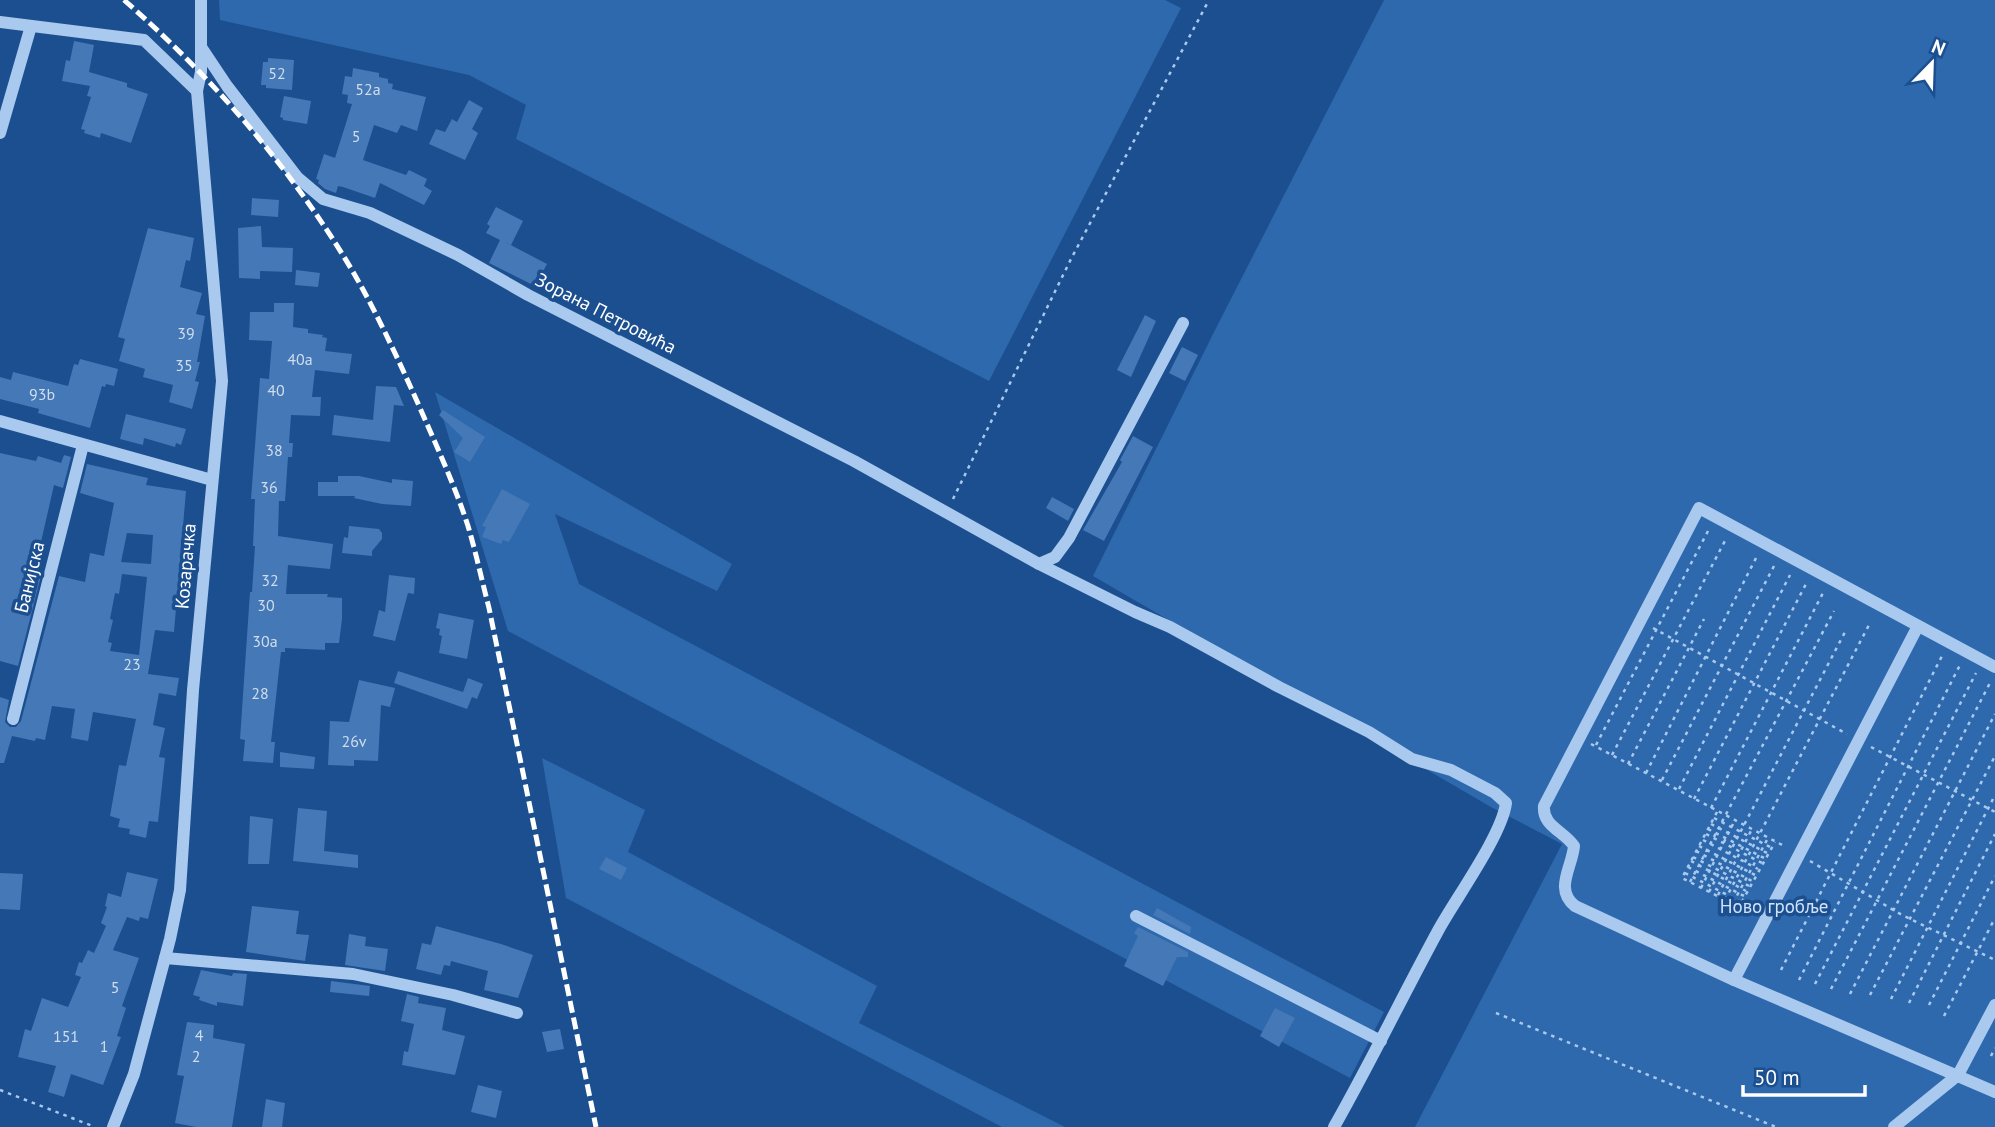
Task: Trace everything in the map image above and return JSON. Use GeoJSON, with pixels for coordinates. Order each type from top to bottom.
{"type":"FeatureCollection","features":[{"type":"Feature","properties":{"kind":"street","name":"Козарачка"},"geometry":{"type":"LineString","coordinates":[[113,1127],[134,1074],[180,890],[193,691],[222,381],[197,91],[201,72],[201,0]]}},
{"type":"Feature","properties":{"kind":"street"},"geometry":{"type":"LineString","coordinates":[[0,22],[144,40],[197,91]]}},
{"type":"Feature","properties":{"kind":"street"},"geometry":{"type":"LineString","coordinates":[[0,133],[31,26]]}},
{"type":"Feature","properties":{"kind":"street","name":"Зорана Петровића"},"geometry":{"type":"LineString","coordinates":[[201,47],[227,86],[297,177],[323,199],[370,213],[458,255],[528,295],[789,427],[1039,564],[1170,627],[1279,687],[1369,732],[1412,759],[1451,770],[1495,793],[1506,803],[1496,831],[1439,928],[1381,1041]]}},
{"type":"Feature","properties":{"kind":"street"},"geometry":{"type":"LineString","coordinates":[[1039,564],[1055,557],[1069,538],[1183,323]]}},
{"type":"Feature","properties":{"kind":"street"},"geometry":{"type":"LineString","coordinates":[[0,421],[212,480]]}},
{"type":"Feature","properties":{"kind":"street","name":"Банијска"},"geometry":{"type":"LineString","coordinates":[[13,719],[83,445]]}},
{"type":"Feature","properties":{"kind":"street"},"geometry":{"type":"LineString","coordinates":[[1995,667],[1699,508],[1544,806],[1543,814],[1546,821],[1574,846],[1564,893],[1567,900],[1575,906],[1734,980],[1995,1092]]}},
{"type":"Feature","properties":{"kind":"street"},"geometry":{"type":"LineString","coordinates":[[1734,980],[1917,626]]}},
{"type":"Feature","properties":{"kind":"street"},"geometry":{"type":"LineString","coordinates":[[1136,916],[1381,1041],[1334,1127]]}},
{"type":"Feature","properties":{"kind":"street"},"geometry":{"type":"LineString","coordinates":[[165,958],[353,974],[440,992],[517,1013]]}},
{"type":"Feature","properties":{"kind":"street"},"geometry":{"type":"LineString","coordinates":[[1894,1127],[1958,1075],[1995,1005]]}},
{"type":"Feature","properties":{"kind":"path"},"geometry":{"type":"LineString","coordinates":[[947,512],[1071,259],[1209,0]]}},
{"type":"Feature","properties":{"kind":"path"},"geometry":{"type":"LineString","coordinates":[[1595,747],[1708,531]]}},
{"type":"Feature","properties":{"kind":"path"},"geometry":{"type":"LineString","coordinates":[[1612,755],[1726,539]]}},
{"type":"Feature","properties":{"kind":"path"},"geometry":{"type":"LineString","coordinates":[[1646,773],[1756,558]]}},
{"type":"Feature","properties":{"kind":"path"},"geometry":{"type":"LineString","coordinates":[[1662,782],[1774,566]]}},
{"type":"Feature","properties":{"kind":"path"},"geometry":{"type":"LineString","coordinates":[[1678,790],[1790,575]]}},
{"type":"Feature","properties":{"kind":"path"},"geometry":{"type":"LineString","coordinates":[[1695,799],[1808,582]]}},
{"type":"Feature","properties":{"kind":"path"},"geometry":{"type":"LineString","coordinates":[[1711,807],[1824,591]]}},
{"type":"Feature","properties":{"kind":"path"},"geometry":{"type":"LineString","coordinates":[[1690,882],[1834,611]]}},
{"type":"Feature","properties":{"kind":"path"},"geometry":{"type":"LineString","coordinates":[[1628,764],[1704,619]]}},
{"type":"Feature","properties":{"kind":"path"},"geometry":{"type":"LineString","coordinates":[[1639,621],[1995,812]]}},
{"type":"Feature","properties":{"kind":"path"},"geometry":{"type":"LineString","coordinates":[[1725,900],[1870,623]]}},
{"type":"Feature","properties":{"kind":"path"},"geometry":{"type":"LineString","coordinates":[[1709,892],[1845,632]]}},
{"type":"Feature","properties":{"kind":"path"},"geometry":{"type":"LineString","coordinates":[[1781,971],[1944,651]]}},
{"type":"Feature","properties":{"kind":"path"},"geometry":{"type":"LineString","coordinates":[[1799,980],[1961,663]]}},
{"type":"Feature","properties":{"kind":"path"},"geometry":{"type":"LineString","coordinates":[[1815,984],[1978,670]]}},
{"type":"Feature","properties":{"kind":"path"},"geometry":{"type":"LineString","coordinates":[[1831,989],[1994,675]]}},
{"type":"Feature","properties":{"kind":"path"},"geometry":{"type":"LineString","coordinates":[[1850,994],[1995,714]]}},
{"type":"Feature","properties":{"kind":"path"},"geometry":{"type":"LineString","coordinates":[[1870,995],[1995,756]]}},
{"type":"Feature","properties":{"kind":"path"},"geometry":{"type":"LineString","coordinates":[[1891,999],[1995,795]]}},
{"type":"Feature","properties":{"kind":"path"},"geometry":{"type":"LineString","coordinates":[[1718,811],[1682,878],[1700,888],[1739,907],[1775,842]]}},
{"type":"Feature","properties":{"kind":"path"},"geometry":{"type":"LineString","coordinates":[[1714,818],[1772,848]]}},
{"type":"Feature","properties":{"kind":"path"},"geometry":{"type":"LineString","coordinates":[[1700,888],[1735,820]]}},
{"type":"Feature","properties":{"kind":"path"},"geometry":{"type":"LineString","coordinates":[[1711,824],[1768,854]]}},
{"type":"Feature","properties":{"kind":"path"},"geometry":{"type":"LineString","coordinates":[[1717,896],[1752,829]]}},
{"type":"Feature","properties":{"kind":"path"},"geometry":{"type":"LineString","coordinates":[[1707,832],[1726,838],[1766,859]]}},
{"type":"Feature","properties":{"kind":"path"},"geometry":{"type":"LineString","coordinates":[[1707,832],[1763,864]]}},
{"type":"Feature","properties":{"kind":"path"},"geometry":{"type":"LineString","coordinates":[[1909,1003],[1995,834]]}},
{"type":"Feature","properties":{"kind":"path"},"geometry":{"type":"LineString","coordinates":[[1733,904],[1768,838]]}},
{"type":"Feature","properties":{"kind":"path"},"geometry":{"type":"LineString","coordinates":[[1703,839],[1759,870]]}},
{"type":"Feature","properties":{"kind":"path"},"geometry":{"type":"LineString","coordinates":[[1699,846],[1756,876]]}},
{"type":"Feature","properties":{"kind":"path"},"geometry":{"type":"LineString","coordinates":[[1696,851],[1753,881]]}},
{"type":"Feature","properties":{"kind":"path"},"geometry":{"type":"LineString","coordinates":[[1693,857],[1750,887]]}},
{"type":"Feature","properties":{"kind":"path"},"geometry":{"type":"LineString","coordinates":[[1691,862],[1747,892]]}},
{"type":"Feature","properties":{"kind":"path"},"geometry":{"type":"LineString","coordinates":[[1688,867],[1745,897]]}},
{"type":"Feature","properties":{"kind":"path"},"geometry":{"type":"LineString","coordinates":[[1685,873],[1742,902]]}},
{"type":"Feature","properties":{"kind":"path"},"geometry":{"type":"LineString","coordinates":[[1929,1005],[1995,876]]}},
{"type":"Feature","properties":{"kind":"path"},"geometry":{"type":"LineString","coordinates":[[1944,1016],[1995,918]]}},
{"type":"Feature","properties":{"kind":"path"},"geometry":{"type":"LineString","coordinates":[[1496,1013],[1776,1127]]}},
{"type":"Feature","properties":{"kind":"path"},"geometry":{"type":"LineString","coordinates":[[1991,1056],[1995,1048]]}},
{"type":"Feature","properties":{"kind":"path"},"geometry":{"type":"LineString","coordinates":[[0,1090],[95,1127]]}},
{"type":"Feature","properties":{"kind":"green space"},"geometry":{"type":"Polygon","coordinates":[[[219,0],[1165,0],[1181,8],[989,381],[516,139],[526,105],[469,75],[220,20],[219,0]]]}},
{"type":"Feature","properties":{"kind":"green space","name":"Ново гробље"},"geometry":{"type":"Polygon","coordinates":[[[1384,0],[1995,0],[1995,1127],[1415,1127],[1562,844],[1491,807],[1093,576],[1384,0]]]}},
{"type":"Feature","properties":{"kind":"green space"},"geometry":{"type":"Polygon","coordinates":[[[435,392],[732,564],[717,591],[555,514],[579,584],[1384,1012],[1350,1078],[508,631],[435,392]]]}},
{"type":"Feature","properties":{"kind":"green space"},"geometry":{"type":"Polygon","coordinates":[[[542,758],[645,810],[628,852],[877,986],[859,1023],[1065,1127],[1002,1127],[566,898],[542,758]]]}},
{"type":"Feature","properties":{"kind":"building"},"geometry":{"type":"Polygon","coordinates":[[[74,41],[94,45],[89,72],[127,83],[127,87],[148,94],[131,143],[101,133],[100,138],[84,133],[85,130],[81,129],[91,97],[87,96],[90,86],[62,81],[66,60],[70,61],[74,41]]]}},
{"type":"Feature","properties":{"kind":"building"},"geometry":{"type":"Polygon","coordinates":[[[268,58],[294,60],[292,90],[266,88],[266,85],[261,85],[263,62],[268,62],[268,58]]]}},
{"type":"Feature","properties":{"kind":"building"},"geometry":{"type":"Polygon","coordinates":[[[353,68],[379,73],[379,77],[388,79],[388,83],[393,84],[392,89],[426,97],[417,131],[401,125],[397,133],[374,125],[363,160],[406,175],[409,170],[427,179],[424,186],[432,191],[424,205],[380,183],[375,198],[338,186],[336,193],[318,183],[319,180],[316,179],[324,154],[335,158],[352,104],[347,103],[348,95],[342,94],[345,76],[352,77],[353,68]]]}},
{"type":"Feature","properties":{"kind":"building"},"geometry":{"type":"Polygon","coordinates":[[[284,96],[311,101],[307,124],[283,120],[280,117],[284,96]]]}},
{"type":"Feature","properties":{"kind":"building"},"geometry":{"type":"Polygon","coordinates":[[[469,100],[483,108],[472,129],[478,133],[465,160],[429,144],[436,129],[445,132],[452,119],[457,122],[469,100]]]}},
{"type":"Feature","properties":{"kind":"building"},"geometry":{"type":"Polygon","coordinates":[[[252,198],[279,200],[278,217],[251,215],[252,198]]]}},
{"type":"Feature","properties":{"kind":"building"},"geometry":{"type":"Polygon","coordinates":[[[496,207],[523,221],[511,245],[503,241],[547,264],[535,286],[489,263],[500,240],[486,233],[490,226],[487,224],[496,207]]]}},
{"type":"Feature","properties":{"kind":"building"},"geometry":{"type":"Polygon","coordinates":[[[261,226],[262,247],[293,248],[292,272],[260,271],[260,279],[239,278],[238,228],[261,226]]]}},
{"type":"Feature","properties":{"kind":"building"},"geometry":{"type":"Polygon","coordinates":[[[148,228],[194,238],[190,261],[186,260],[180,287],[202,293],[196,314],[205,316],[195,381],[199,382],[192,409],[169,402],[173,385],[143,377],[145,369],[119,361],[125,339],[118,337],[148,228]]]}},
{"type":"Feature","properties":{"kind":"building"},"geometry":{"type":"Polygon","coordinates":[[[296,270],[320,273],[318,287],[295,285],[296,270]]]}},
{"type":"Feature","properties":{"kind":"building"},"geometry":{"type":"Polygon","coordinates":[[[274,303],[294,303],[293,327],[308,329],[308,333],[327,338],[325,351],[352,354],[349,374],[315,370],[312,397],[321,397],[320,416],[291,415],[289,443],[293,443],[292,457],[288,457],[285,501],[279,501],[278,536],[333,544],[330,569],[288,565],[286,594],[328,594],[327,597],[342,598],[342,619],[339,643],[325,643],[325,650],[285,648],[285,652],[281,652],[271,742],[275,742],[273,763],[243,761],[245,740],[240,739],[255,546],[255,499],[251,499],[260,378],[269,379],[272,341],[249,340],[250,312],[274,312],[274,303]]]}},
{"type":"Feature","properties":{"kind":"building"},"geometry":{"type":"Polygon","coordinates":[[[1145,315],[1156,321],[1131,377],[1117,370],[1145,315]]]}},
{"type":"Feature","properties":{"kind":"building"},"geometry":{"type":"Polygon","coordinates":[[[1182,347],[1198,355],[1185,381],[1169,373],[1182,347]]]}},
{"type":"Feature","properties":{"kind":"building"},"geometry":{"type":"Polygon","coordinates":[[[80,359],[118,369],[114,386],[102,386],[90,428],[38,413],[39,409],[0,399],[0,377],[11,380],[13,372],[68,386],[74,364],[78,365],[80,359]]]}},
{"type":"Feature","properties":{"kind":"building"},"geometry":{"type":"Polygon","coordinates":[[[376,386],[396,387],[404,406],[394,405],[390,442],[332,435],[334,415],[373,420],[376,386]]]}},
{"type":"Feature","properties":{"kind":"building"},"geometry":{"type":"Polygon","coordinates":[[[443,410],[485,437],[470,462],[454,452],[463,438],[439,415],[443,410]]]}},
{"type":"Feature","properties":{"kind":"building"},"geometry":{"type":"Polygon","coordinates":[[[126,414],[186,429],[181,445],[176,443],[175,447],[144,438],[143,445],[120,439],[126,414]]]}},
{"type":"Feature","properties":{"kind":"building"},"geometry":{"type":"Polygon","coordinates":[[[1133,436],[1153,447],[1104,541],[1083,530],[1122,462],[1120,460],[1133,436]]]}},
{"type":"Feature","properties":{"kind":"building"},"geometry":{"type":"Polygon","coordinates":[[[0,453],[36,461],[38,456],[61,463],[64,455],[71,457],[63,488],[54,485],[37,571],[42,572],[18,666],[0,661],[0,453]]]}},
{"type":"Feature","properties":{"kind":"building"},"geometry":{"type":"Polygon","coordinates":[[[87,464],[148,478],[146,485],[186,491],[174,632],[155,630],[148,674],[179,678],[176,696],[159,693],[153,725],[165,728],[159,757],[165,758],[158,822],[149,821],[146,838],[129,834],[130,829],[118,827],[120,819],[110,816],[119,765],[126,766],[136,719],[93,712],[88,741],[71,738],[75,709],[52,706],[45,740],[36,738],[35,741],[12,736],[4,763],[0,763],[0,697],[9,700],[5,722],[10,727],[16,727],[21,721],[59,576],[85,582],[90,553],[104,556],[114,503],[80,493],[87,464]],[[127,533],[121,562],[151,564],[153,535],[127,533]],[[122,574],[119,594],[115,593],[108,642],[112,643],[110,651],[139,655],[147,577],[122,574]]]}},
{"type":"Feature","properties":{"kind":"building"},"geometry":{"type":"Polygon","coordinates":[[[338,476],[359,476],[392,483],[392,479],[413,481],[411,506],[382,504],[354,498],[355,496],[318,496],[318,482],[338,482],[338,476]]]}},
{"type":"Feature","properties":{"kind":"building"},"geometry":{"type":"Polygon","coordinates":[[[502,489],[530,504],[509,542],[503,540],[501,544],[482,537],[486,527],[482,526],[502,489]]]}},
{"type":"Feature","properties":{"kind":"building"},"geometry":{"type":"Polygon","coordinates":[[[1052,497],[1074,509],[1068,521],[1046,508],[1052,497]]]}},
{"type":"Feature","properties":{"kind":"building"},"geometry":{"type":"Polygon","coordinates":[[[349,526],[379,529],[382,539],[372,551],[372,556],[342,553],[349,526]]]}},
{"type":"Feature","properties":{"kind":"building"},"geometry":{"type":"Polygon","coordinates":[[[389,575],[415,578],[414,594],[408,593],[395,641],[373,636],[379,610],[385,612],[389,575]]]}},
{"type":"Feature","properties":{"kind":"building"},"geometry":{"type":"Polygon","coordinates":[[[439,613],[474,620],[467,659],[439,653],[442,636],[439,635],[440,629],[436,628],[439,613]]]}},
{"type":"Feature","properties":{"kind":"building"},"geometry":{"type":"Polygon","coordinates":[[[398,671],[463,692],[468,678],[483,684],[477,699],[472,697],[467,709],[394,683],[398,671]]]}},
{"type":"Feature","properties":{"kind":"building"},"geometry":{"type":"Polygon","coordinates":[[[359,680],[395,688],[390,707],[381,705],[378,761],[354,760],[354,766],[328,765],[330,721],[349,722],[359,680]]]}},
{"type":"Feature","properties":{"kind":"building"},"geometry":{"type":"Polygon","coordinates":[[[280,752],[315,757],[314,769],[280,767],[280,752]]]}},
{"type":"Feature","properties":{"kind":"building"},"geometry":{"type":"Polygon","coordinates":[[[298,808],[327,811],[324,851],[358,855],[358,868],[293,861],[298,808]]]}},
{"type":"Feature","properties":{"kind":"building"},"geometry":{"type":"Polygon","coordinates":[[[250,816],[273,819],[269,864],[248,864],[250,816]]]}},
{"type":"Feature","properties":{"kind":"building"},"geometry":{"type":"Polygon","coordinates":[[[606,857],[627,868],[621,880],[599,869],[606,857]]]}},
{"type":"Feature","properties":{"kind":"building"},"geometry":{"type":"Polygon","coordinates":[[[127,872],[158,879],[148,919],[140,917],[139,921],[127,917],[113,950],[139,958],[122,1006],[126,1008],[117,1036],[121,1037],[103,1085],[71,1074],[64,1097],[48,1092],[56,1066],[18,1057],[25,1029],[31,1031],[42,998],[68,1007],[81,977],[75,975],[79,962],[82,963],[88,950],[94,953],[106,926],[101,923],[107,907],[108,893],[121,897],[127,872]]]}},
{"type":"Feature","properties":{"kind":"building"},"geometry":{"type":"Polygon","coordinates":[[[0,873],[23,874],[20,910],[0,909],[0,873]]]}},
{"type":"Feature","properties":{"kind":"building"},"geometry":{"type":"Polygon","coordinates":[[[252,906],[299,911],[296,934],[309,935],[305,961],[246,952],[252,906]]]}},
{"type":"Feature","properties":{"kind":"building"},"geometry":{"type":"Polygon","coordinates":[[[1157,908],[1191,927],[1190,934],[1153,915],[1157,908]]]}},
{"type":"Feature","properties":{"kind":"building"},"geometry":{"type":"Polygon","coordinates":[[[436,926],[533,955],[518,998],[484,990],[488,971],[451,961],[450,966],[444,965],[441,975],[416,969],[422,943],[431,945],[436,926]]]}},
{"type":"Feature","properties":{"kind":"building"},"geometry":{"type":"Polygon","coordinates":[[[1138,927],[1188,952],[1188,957],[1177,957],[1163,986],[1124,966],[1138,936],[1134,933],[1138,927]]]}},
{"type":"Feature","properties":{"kind":"building"},"geometry":{"type":"Polygon","coordinates":[[[349,934],[366,937],[365,946],[388,949],[385,971],[345,965],[349,934]]]}},
{"type":"Feature","properties":{"kind":"building"},"geometry":{"type":"Polygon","coordinates":[[[201,970],[232,976],[233,973],[247,974],[243,1006],[217,1002],[217,1006],[193,995],[201,970]]]}},
{"type":"Feature","properties":{"kind":"building"},"geometry":{"type":"Polygon","coordinates":[[[331,981],[370,986],[369,996],[330,992],[331,981]]]}},
{"type":"Feature","properties":{"kind":"building"},"geometry":{"type":"Polygon","coordinates":[[[407,994],[419,997],[418,1003],[446,1008],[442,1030],[465,1036],[455,1075],[402,1065],[404,1051],[408,1052],[414,1024],[401,1021],[407,994]]]}},
{"type":"Feature","properties":{"kind":"building"},"geometry":{"type":"Polygon","coordinates":[[[1275,1008],[1295,1018],[1279,1047],[1260,1036],[1275,1008]]]}},
{"type":"Feature","properties":{"kind":"building"},"geometry":{"type":"Polygon","coordinates":[[[187,1022],[214,1025],[213,1038],[245,1044],[232,1127],[196,1127],[175,1123],[184,1076],[177,1075],[187,1022]]]}},
{"type":"Feature","properties":{"kind":"building"},"geometry":{"type":"Polygon","coordinates":[[[560,1029],[564,1049],[547,1052],[542,1032],[560,1029]]]}},
{"type":"Feature","properties":{"kind":"building"},"geometry":{"type":"Polygon","coordinates":[[[478,1085],[502,1091],[496,1118],[471,1112],[478,1085]]]}},
{"type":"Feature","properties":{"kind":"building"},"geometry":{"type":"Polygon","coordinates":[[[266,1099],[285,1103],[282,1127],[262,1127],[266,1099]]]}},
{"type":"Feature","properties":{"kind":"railway"},"geometry":{"type":"LineString","coordinates":[[124,0],[219,93],[277,160],[328,232],[371,304],[446,467],[468,526],[489,608],[596,1127]]}}]}
